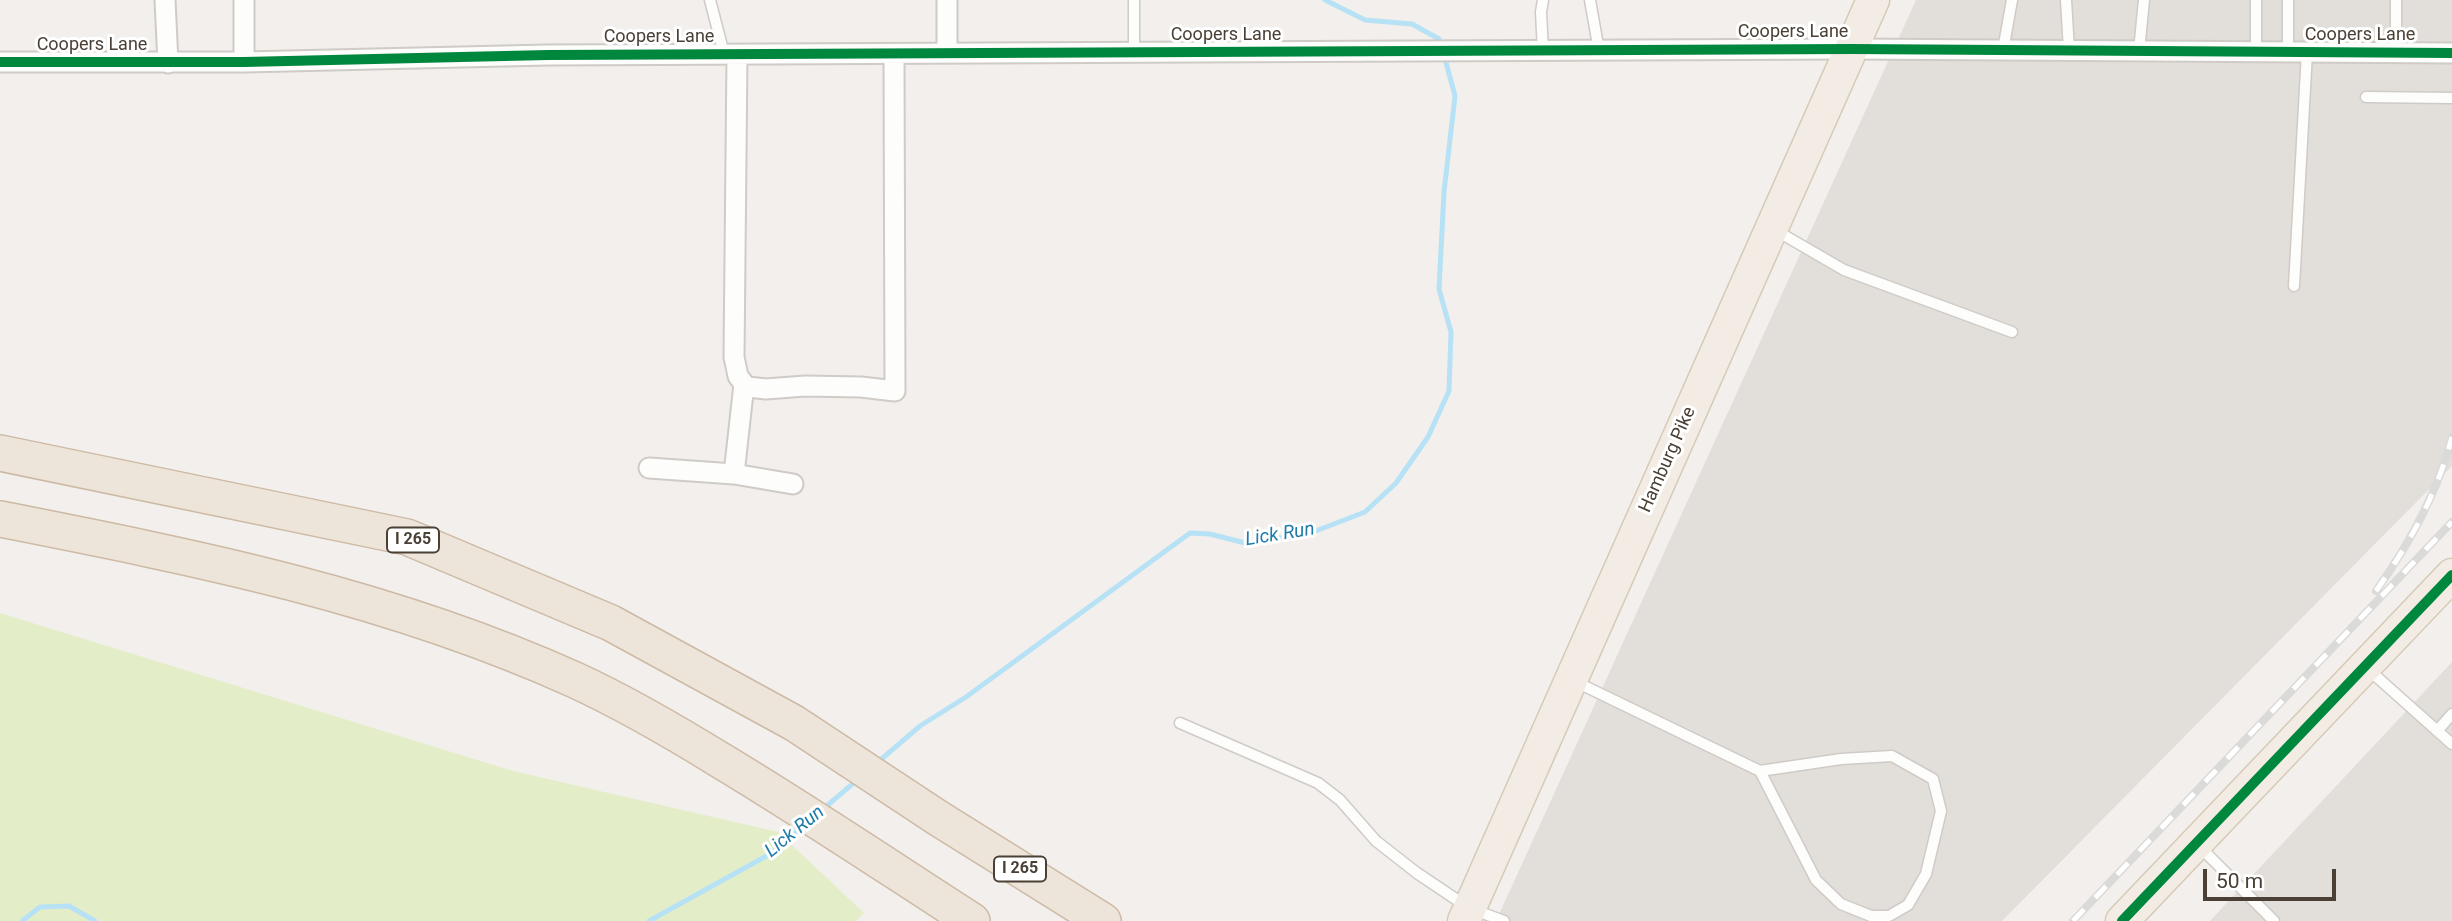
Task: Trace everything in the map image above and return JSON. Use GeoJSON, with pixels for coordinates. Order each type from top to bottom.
{"type":"FeatureCollection","features":[{"type":"Feature","properties":{"kind":"highway","name":"I 265"},"geometry":{"type":"LineString","coordinates":[[0,453],[407,537],[611,623],[794,723],[938,818],[1103,921]]}},
{"type":"Feature","properties":{"kind":"highway"},"geometry":{"type":"LineString","coordinates":[[0,519],[249,570],[387,608],[485,643],[576,680],[657,722],[761,785],[972,921]]}},
{"type":"Feature","properties":{"kind":"main road","name":"Hamburg Pike"},"geometry":{"type":"LineString","coordinates":[[1467,915],[1873,0]]}},
{"type":"Feature","properties":{"kind":"main road"},"geometry":{"type":"LineString","coordinates":[[2122,921],[2452,575]]}},
{"type":"Feature","properties":{"kind":"street"},"geometry":{"type":"LineString","coordinates":[[164,0],[168,63]]}},
{"type":"Feature","properties":{"kind":"street"},"geometry":{"type":"LineString","coordinates":[[244,0],[244,62]]}},
{"type":"Feature","properties":{"kind":"street"},"geometry":{"type":"LineString","coordinates":[[947,0],[947,53]]}},
{"type":"Feature","properties":{"kind":"street","name":"Coopers Lane"},"geometry":{"type":"LineString","coordinates":[[0,62],[168,63],[548,55],[1851,49],[2452,53]]}},
{"type":"Feature","properties":{"kind":"street"},"geometry":{"type":"LineString","coordinates":[[731,55],[734,357],[738,376],[748,387],[766,389],[805,386],[862,387],[895,391],[894,54]]}},
{"type":"Feature","properties":{"kind":"street"},"geometry":{"type":"LineString","coordinates":[[734,474],[744,384]]}},
{"type":"Feature","properties":{"kind":"street"},"geometry":{"type":"LineString","coordinates":[[649,468],[734,474],[793,484]]}},
{"type":"Feature","properties":{"kind":"lane"},"geometry":{"type":"LineString","coordinates":[[710,0],[731,55]]}},
{"type":"Feature","properties":{"kind":"lane"},"geometry":{"type":"LineString","coordinates":[[1134,0],[1134,53]]}},
{"type":"Feature","properties":{"kind":"lane"},"geometry":{"type":"LineString","coordinates":[[1543,51],[1541,12],[1544,0]]}},
{"type":"Feature","properties":{"kind":"lane"},"geometry":{"type":"LineString","coordinates":[[1590,0],[1599,51]]}},
{"type":"Feature","properties":{"kind":"lane"},"geometry":{"type":"LineString","coordinates":[[2003,50],[2012,0]]}},
{"type":"Feature","properties":{"kind":"lane"},"geometry":{"type":"LineString","coordinates":[[2066,0],[2069,50]]}},
{"type":"Feature","properties":{"kind":"lane"},"geometry":{"type":"LineString","coordinates":[[2139,51],[2144,0]]}},
{"type":"Feature","properties":{"kind":"lane"},"geometry":{"type":"LineString","coordinates":[[2256,0],[2256,52]]}},
{"type":"Feature","properties":{"kind":"lane"},"geometry":{"type":"LineString","coordinates":[[2288,0],[2298,52],[2294,286]]}},
{"type":"Feature","properties":{"kind":"lane"},"geometry":{"type":"LineString","coordinates":[[2396,0],[2396,53]]}},
{"type":"Feature","properties":{"kind":"lane"},"geometry":{"type":"LineString","coordinates":[[2366,97],[2452,98]]}},
{"type":"Feature","properties":{"kind":"lane"},"geometry":{"type":"LineString","coordinates":[[1771,228],[1844,270],[2012,332]]}},
{"type":"Feature","properties":{"kind":"lane"},"geometry":{"type":"LineString","coordinates":[[2365,666],[2452,744]]}},
{"type":"Feature","properties":{"kind":"lane"},"geometry":{"type":"LineString","coordinates":[[1570,680],[1760,771],[1841,758],[1892,756],[1933,779],[1941,811],[1926,874],[1908,905],[1889,916],[1871,916],[1841,904],[1816,880],[1760,771]]}},
{"type":"Feature","properties":{"kind":"lane"},"geometry":{"type":"LineString","coordinates":[[2437,731],[2452,714]]}},
{"type":"Feature","properties":{"kind":"lane"},"geometry":{"type":"LineString","coordinates":[[1180,723],[1318,783],[1340,800],[1377,841],[1467,915],[1504,921]]}},
{"type":"Feature","properties":{"kind":"lane"},"geometry":{"type":"LineString","coordinates":[[2196,843],[2274,921]]}},
{"type":"Feature","properties":{"kind":"shaded area"},"geometry":{"type":"Polygon","coordinates":[[[1916,0],[2452,0],[2452,466],[2002,921],[1496,921],[1916,0]]]}},
{"type":"Feature","properties":{"kind":"shaded area"},"geometry":{"type":"Polygon","coordinates":[[[2452,662],[2452,921],[2210,921],[2452,662]]]}},
{"type":"Feature","properties":{"kind":"green space"},"geometry":{"type":"Polygon","coordinates":[[[0,613],[513,771],[778,832],[864,913],[856,921],[0,921],[0,613]]]}},
{"type":"Feature","properties":{"kind":"waterway","name":"Lick Run"},"geometry":{"type":"LineString","coordinates":[[1325,0],[1365,20],[1412,24],[1439,39],[1441,46]]}},
{"type":"Feature","properties":{"kind":"waterway","name":"Lick Run"},"geometry":{"type":"LineString","coordinates":[[878,762],[920,726],[966,697],[1190,533],[1210,534],[1245,543],[1308,534],[1365,512],[1396,483],[1428,437],[1449,391],[1451,332],[1439,289],[1444,192],[1455,96],[1444,55]]}},
{"type":"Feature","properties":{"kind":"waterway","name":"Lick Run"},"geometry":{"type":"LineString","coordinates":[[822,810],[857,780]]}},
{"type":"Feature","properties":{"kind":"waterway","name":"Lick Run"},"geometry":{"type":"LineString","coordinates":[[649,921],[770,854],[804,825]]}},
{"type":"Feature","properties":{"kind":"waterway","name":"Lick Run"},"geometry":{"type":"LineString","coordinates":[[22,921],[40,907],[69,906],[95,921]]}},
{"type":"Feature","properties":{"kind":"railway"},"geometry":{"type":"LineString","coordinates":[[2376,591],[2421,517],[2439,478],[2452,437]]}},
{"type":"Feature","properties":{"kind":"railway"},"geometry":{"type":"LineString","coordinates":[[2073,921],[2452,522]]}},
{"type":"Feature","properties":{"kind":"cycle path"},"geometry":{"type":"LineString","coordinates":[[0,62],[244,62],[548,55],[1851,49],[2452,53]]}},
{"type":"Feature","properties":{"kind":"cycle path"},"geometry":{"type":"LineString","coordinates":[[2122,921],[2452,575]]}}]}
